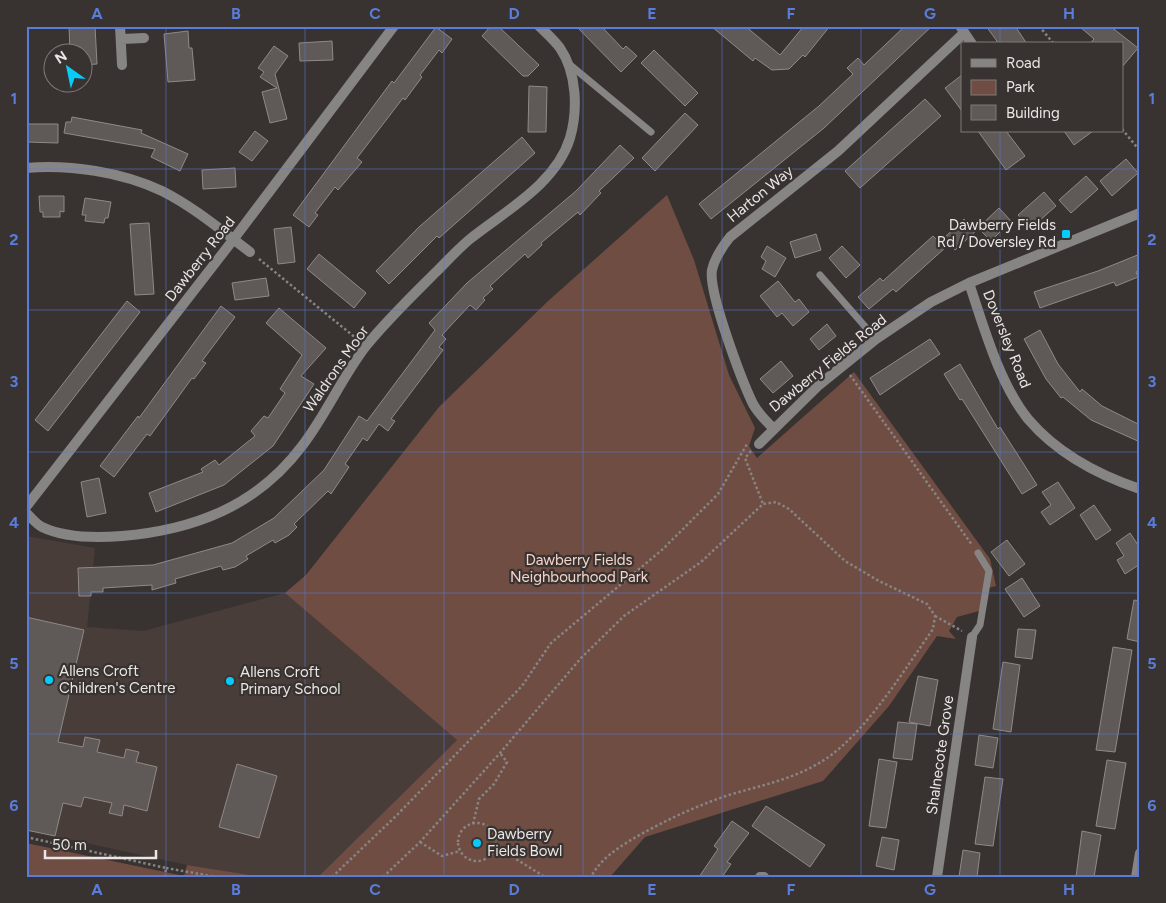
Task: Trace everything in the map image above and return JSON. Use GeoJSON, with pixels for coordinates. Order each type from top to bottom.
{"type":"FeatureCollection","features":[{"type":"Feature","properties":{"kind":"street"},"geometry":{"type":"LineString","coordinates":[[120,26],[122,65]]}},
{"type":"Feature","properties":{"kind":"street","name":"Dawberry Road"},"geometry":{"type":"LineString","coordinates":[[26,507],[234,240],[394,26]]}},
{"type":"Feature","properties":{"kind":"street","name":"Waldrons Moor"},"geometry":{"type":"LineString","coordinates":[[26,513],[41,527],[70,534],[111,537],[178,529],[214,517],[244,500],[276,475],[302,447],[366,346],[468,241],[543,181],[563,154],[570,139],[575,113],[574,88],[560,48],[539,26]]}},
{"type":"Feature","properties":{"kind":"street","name":"Harton Way"},"geometry":{"type":"LineString","coordinates":[[772,428],[754,406],[734,356],[712,284],[712,271],[719,251],[730,237],[838,150],[962,30],[971,42]]}},
{"type":"Feature","properties":{"kind":"street"},"geometry":{"type":"LineString","coordinates":[[122,40],[144,38]]}},
{"type":"Feature","properties":{"kind":"street"},"geometry":{"type":"LineString","coordinates":[[26,168],[50,167],[104,173],[161,191],[202,216],[250,252]]}},
{"type":"Feature","properties":{"kind":"street","name":"Dawberry Fields Road"},"geometry":{"type":"LineString","coordinates":[[759,444],[772,428],[844,365],[876,339],[931,302],[969,284],[1140,213]]}},
{"type":"Feature","properties":{"kind":"street","name":"Doversley Road"},"geometry":{"type":"LineString","coordinates":[[969,284],[992,352],[1013,396],[1028,419],[1084,465],[1116,481],[1140,489]]}},
{"type":"Feature","properties":{"kind":"street","name":"Shalnecote Grove"},"geometry":{"type":"LineString","coordinates":[[937,877],[972,637]]}},
{"type":"Feature","properties":{"kind":"street"},"geometry":{"type":"LineString","coordinates":[[1136,877],[1140,853]]}},
{"type":"Feature","properties":{"kind":"lane"},"geometry":{"type":"LineString","coordinates":[[566,62],[651,132]]}},
{"type":"Feature","properties":{"kind":"lane"},"geometry":{"type":"LineString","coordinates":[[820,275],[876,339]]}},
{"type":"Feature","properties":{"kind":"lane"},"geometry":{"type":"LineString","coordinates":[[972,637],[980,625],[989,570],[978,553]]}},
{"type":"Feature","properties":{"kind":"path"},"geometry":{"type":"LineString","coordinates":[[1039,26],[1052,42]]}},
{"type":"Feature","properties":{"kind":"path"},"geometry":{"type":"LineString","coordinates":[[1124,131],[1140,151]]}},
{"type":"Feature","properties":{"kind":"path"},"geometry":{"type":"LineString","coordinates":[[250,252],[366,346]]}},
{"type":"Feature","properties":{"kind":"path"},"geometry":{"type":"LineString","coordinates":[[844,365],[947,513],[978,553]]}},
{"type":"Feature","properties":{"kind":"path"},"geometry":{"type":"LineString","coordinates":[[332,877],[396,816],[522,686],[552,642],[663,549],[718,494],[750,440],[759,444],[745,458],[763,504]]}},
{"type":"Feature","properties":{"kind":"path"},"geometry":{"type":"LineString","coordinates":[[383,877],[420,842],[500,753],[581,658],[618,622],[701,562],[763,504],[776,502],[789,509],[845,561],[879,581],[926,604],[935,616],[972,637]]}},
{"type":"Feature","properties":{"kind":"path"},"geometry":{"type":"LineString","coordinates":[[591,877],[606,858],[622,845],[664,820],[702,804],[797,775],[826,759],[851,736],[890,688],[933,629],[935,616]]}},
{"type":"Feature","properties":{"kind":"path"},"geometry":{"type":"LineString","coordinates":[[472,824],[479,799],[494,784],[507,762],[500,753]]}},
{"type":"Feature","properties":{"kind":"path"},"geometry":{"type":"LineString","coordinates":[[472,824],[488,827],[494,835],[495,846],[488,857],[476,860],[470,859],[460,851],[458,846],[460,834],[467,826],[472,824]]}},
{"type":"Feature","properties":{"kind":"path"},"geometry":{"type":"LineString","coordinates":[[26,837],[166,868],[218,877]]}},
{"type":"Feature","properties":{"kind":"path"},"geometry":{"type":"LineString","coordinates":[[420,842],[442,856],[460,851]]}},
{"type":"Feature","properties":{"kind":"path"},"geometry":{"type":"LineString","coordinates":[[495,846],[545,877]]}},
{"type":"Feature","properties":{"kind":"path"},"geometry":{"type":"LineString","coordinates":[[165,877],[166,868]]}},
{"type":"Feature","properties":{"kind":"shaded area","name":"Allens Croft Primary School"},"geometry":{"type":"Polygon","coordinates":[[[26,536],[95,548],[87,627],[143,631],[285,593],[457,740],[318,877],[263,877],[187,865],[26,830],[26,536]]]}},
{"type":"Feature","properties":{"kind":"green space","name":"Dawberry Fields Neighbourhood Park"},"geometry":{"type":"Polygon","coordinates":[[[667,195],[694,260],[729,375],[755,428],[749,446],[757,458],[854,372],[990,559],[996,586],[984,589],[979,611],[957,617],[949,631],[956,639],[937,636],[889,706],[823,781],[645,837],[610,877],[318,877],[457,740],[285,593],[306,575],[439,407],[547,302],[667,195]]]}},
{"type":"Feature","properties":{"kind":"green space"},"geometry":{"type":"Polygon","coordinates":[[[26,843],[184,876],[187,865],[263,877],[26,877],[26,843]]]}},
{"type":"Feature","properties":{"kind":"building"},"geometry":{"type":"Polygon","coordinates":[[[69,26],[95,26],[97,64],[92,64],[92,42],[70,42],[69,26]]]}},
{"type":"Feature","properties":{"kind":"building"},"geometry":{"type":"Polygon","coordinates":[[[491,26],[498,26],[539,65],[528,76],[523,76],[482,36],[491,26]]]}},
{"type":"Feature","properties":{"kind":"building"},"geometry":{"type":"Polygon","coordinates":[[[576,26],[601,26],[623,49],[626,46],[637,56],[621,72],[576,26]]]}},
{"type":"Feature","properties":{"kind":"building"},"geometry":{"type":"Polygon","coordinates":[[[711,26],[745,26],[780,55],[804,26],[830,26],[805,57],[803,55],[789,69],[772,70],[755,58],[753,61],[711,26]]]}},
{"type":"Feature","properties":{"kind":"building"},"geometry":{"type":"Polygon","coordinates":[[[905,26],[932,26],[824,128],[711,219],[699,204],[819,106],[853,74],[847,68],[858,58],[864,65],[905,26]]]}},
{"type":"Feature","properties":{"kind":"building"},"geometry":{"type":"Polygon","coordinates":[[[986,26],[1015,26],[1026,42],[998,42],[986,26]]]}},
{"type":"Feature","properties":{"kind":"building"},"geometry":{"type":"Polygon","coordinates":[[[1079,26],[1110,26],[1138,48],[1124,65],[1124,42],[1092,42],[1094,39],[1079,26]]]}},
{"type":"Feature","properties":{"kind":"building"},"geometry":{"type":"Polygon","coordinates":[[[436,27],[452,39],[442,53],[439,50],[420,75],[422,77],[405,100],[403,98],[357,158],[362,162],[338,190],[335,187],[315,213],[318,215],[309,227],[293,215],[392,81],[394,83],[436,27]]]}},
{"type":"Feature","properties":{"kind":"building"},"geometry":{"type":"Polygon","coordinates":[[[188,31],[189,48],[192,48],[195,80],[168,82],[164,34],[188,31]]]}},
{"type":"Feature","properties":{"kind":"building"},"geometry":{"type":"Polygon","coordinates":[[[332,41],[333,60],[300,61],[299,43],[332,41]]]}},
{"type":"Feature","properties":{"kind":"building"},"geometry":{"type":"Polygon","coordinates":[[[274,46],[288,56],[275,74],[287,119],[270,123],[262,92],[277,88],[260,77],[264,72],[258,68],[274,46]]]}},
{"type":"Feature","properties":{"kind":"building"},"geometry":{"type":"Polygon","coordinates":[[[654,50],[698,93],[685,106],[641,63],[654,50]]]}},
{"type":"Feature","properties":{"kind":"building"},"geometry":{"type":"Polygon","coordinates":[[[961,76],[961,110],[945,88],[961,76]]]}},
{"type":"Feature","properties":{"kind":"building"},"geometry":{"type":"Polygon","coordinates":[[[529,86],[547,87],[546,132],[528,132],[529,86]]]}},
{"type":"Feature","properties":{"kind":"building"},"geometry":{"type":"Polygon","coordinates":[[[925,99],[941,116],[860,188],[845,171],[925,99]]]}},
{"type":"Feature","properties":{"kind":"building"},"geometry":{"type":"Polygon","coordinates":[[[685,113],[698,125],[655,171],[642,158],[685,113]]]}},
{"type":"Feature","properties":{"kind":"building"},"geometry":{"type":"Polygon","coordinates":[[[72,117],[142,130],[141,133],[188,154],[180,171],[151,157],[155,149],[64,133],[66,122],[71,122],[72,117]]]}},
{"type":"Feature","properties":{"kind":"building"},"geometry":{"type":"Polygon","coordinates":[[[26,124],[58,124],[58,143],[26,142],[26,124]]]}},
{"type":"Feature","properties":{"kind":"building"},"geometry":{"type":"Polygon","coordinates":[[[255,131],[268,141],[252,161],[239,152],[255,131]]]}},
{"type":"Feature","properties":{"kind":"building"},"geometry":{"type":"Polygon","coordinates":[[[979,132],[1007,132],[1025,156],[1006,170],[979,132]]]}},
{"type":"Feature","properties":{"kind":"building"},"geometry":{"type":"Polygon","coordinates":[[[1065,132],[1092,132],[1074,145],[1065,132]]]}},
{"type":"Feature","properties":{"kind":"building"},"geometry":{"type":"Polygon","coordinates":[[[522,137],[535,153],[439,238],[437,236],[389,284],[376,271],[419,227],[522,137]]]}},
{"type":"Feature","properties":{"kind":"building"},"geometry":{"type":"Polygon","coordinates":[[[620,145],[634,158],[599,191],[601,193],[580,215],[578,212],[541,243],[542,245],[528,258],[525,254],[490,286],[493,289],[483,298],[485,300],[476,310],[470,305],[442,335],[446,339],[439,347],[443,350],[391,419],[395,421],[388,431],[379,424],[367,441],[363,438],[345,464],[349,467],[331,494],[328,491],[294,524],[297,527],[289,535],[275,543],[273,540],[246,556],[248,559],[235,567],[223,570],[221,566],[175,579],[176,583],[152,590],[152,585],[103,588],[103,592],[91,592],[91,596],[79,596],[78,568],[153,565],[232,543],[274,518],[324,470],[359,416],[367,421],[435,330],[429,323],[467,283],[576,191],[620,145]]]}},
{"type":"Feature","properties":{"kind":"building"},"geometry":{"type":"Polygon","coordinates":[[[1126,159],[1138,173],[1112,196],[1100,181],[1126,159]]]}},
{"type":"Feature","properties":{"kind":"building"},"geometry":{"type":"Polygon","coordinates":[[[235,168],[236,187],[203,189],[202,170],[235,168]]]}},
{"type":"Feature","properties":{"kind":"building"},"geometry":{"type":"Polygon","coordinates":[[[1086,176],[1098,189],[1071,213],[1059,200],[1086,176]]]}},
{"type":"Feature","properties":{"kind":"building"},"geometry":{"type":"Polygon","coordinates":[[[1044,192],[1056,206],[1030,229],[1018,215],[1044,192]]]}},
{"type":"Feature","properties":{"kind":"building"},"geometry":{"type":"Polygon","coordinates":[[[39,196],[64,196],[64,212],[60,211],[60,217],[43,217],[43,212],[40,212],[39,196]]]}},
{"type":"Feature","properties":{"kind":"building"},"geometry":{"type":"Polygon","coordinates":[[[85,198],[111,202],[108,218],[105,218],[104,223],[85,221],[86,215],[82,215],[85,198]]]}},
{"type":"Feature","properties":{"kind":"building"},"geometry":{"type":"Polygon","coordinates":[[[999,208],[1011,221],[991,241],[978,228],[999,208]]]}},
{"type":"Feature","properties":{"kind":"building"},"geometry":{"type":"Polygon","coordinates":[[[964,219],[975,232],[955,250],[944,238],[964,219]]]}},
{"type":"Feature","properties":{"kind":"building"},"geometry":{"type":"Polygon","coordinates":[[[149,223],[154,294],[135,295],[130,224],[149,223]]]}},
{"type":"Feature","properties":{"kind":"building"},"geometry":{"type":"Polygon","coordinates":[[[291,227],[295,262],[278,264],[274,229],[291,227]]]}},
{"type":"Feature","properties":{"kind":"building"},"geometry":{"type":"Polygon","coordinates":[[[816,234],[821,250],[795,258],[790,242],[816,234]]]}},
{"type":"Feature","properties":{"kind":"building"},"geometry":{"type":"Polygon","coordinates":[[[933,236],[945,248],[896,292],[893,289],[869,309],[858,297],[880,278],[883,281],[933,236]]]}},
{"type":"Feature","properties":{"kind":"building"},"geometry":{"type":"Polygon","coordinates":[[[767,246],[786,258],[775,277],[762,269],[766,261],[761,257],[767,246]]]}},
{"type":"Feature","properties":{"kind":"building"},"geometry":{"type":"Polygon","coordinates":[[[842,246],[860,265],[846,278],[829,258],[842,246]]]}},
{"type":"Feature","properties":{"kind":"building"},"geometry":{"type":"Polygon","coordinates":[[[319,254],[366,293],[354,308],[307,269],[319,254]]]}},
{"type":"Feature","properties":{"kind":"building"},"geometry":{"type":"Polygon","coordinates":[[[1140,254],[1140,270],[1136,272],[1138,277],[1116,286],[1114,282],[1040,308],[1034,292],[1098,271],[1140,254]]]}},
{"type":"Feature","properties":{"kind":"building"},"geometry":{"type":"Polygon","coordinates":[[[266,278],[269,296],[235,300],[232,283],[266,278]]]}},
{"type":"Feature","properties":{"kind":"building"},"geometry":{"type":"Polygon","coordinates":[[[778,281],[795,302],[799,299],[809,312],[793,326],[782,313],[777,317],[760,296],[778,281]]]}},
{"type":"Feature","properties":{"kind":"building"},"geometry":{"type":"Polygon","coordinates":[[[127,301],[140,312],[48,431],[35,420],[127,301]]]}},
{"type":"Feature","properties":{"kind":"building"},"geometry":{"type":"Polygon","coordinates":[[[221,306],[235,317],[202,361],[206,363],[194,379],[192,378],[150,436],[147,434],[114,477],[100,466],[138,416],[139,418],[221,306]]]}},
{"type":"Feature","properties":{"kind":"building"},"geometry":{"type":"Polygon","coordinates":[[[279,308],[326,348],[301,376],[314,384],[273,446],[224,485],[156,512],[149,493],[203,472],[201,469],[215,460],[219,465],[255,436],[251,431],[264,416],[268,418],[285,393],[280,389],[302,355],[266,323],[279,308]]]}},
{"type":"Feature","properties":{"kind":"building"},"geometry":{"type":"Polygon","coordinates":[[[827,324],[836,336],[819,350],[810,339],[827,324]]]}},
{"type":"Feature","properties":{"kind":"building"},"geometry":{"type":"Polygon","coordinates":[[[1040,330],[1058,364],[1080,392],[1082,389],[1102,406],[1140,425],[1140,442],[1091,420],[1063,397],[1061,398],[1046,379],[1024,339],[1040,330]]]}},
{"type":"Feature","properties":{"kind":"building"},"geometry":{"type":"Polygon","coordinates":[[[930,339],[940,354],[880,395],[870,378],[930,339]]]}},
{"type":"Feature","properties":{"kind":"building"},"geometry":{"type":"Polygon","coordinates":[[[781,361],[793,376],[773,393],[760,379],[781,361]]]}},
{"type":"Feature","properties":{"kind":"building"},"geometry":{"type":"Polygon","coordinates":[[[960,364],[998,429],[1000,427],[1037,485],[1022,494],[944,374],[960,364]]]}},
{"type":"Feature","properties":{"kind":"building"},"geometry":{"type":"Polygon","coordinates":[[[99,478],[106,513],[87,517],[81,482],[99,478]]]}},
{"type":"Feature","properties":{"kind":"building"},"geometry":{"type":"Polygon","coordinates":[[[1058,482],[1075,508],[1050,525],[1041,512],[1051,505],[1042,492],[1058,482]]]}},
{"type":"Feature","properties":{"kind":"building"},"geometry":{"type":"Polygon","coordinates":[[[1094,505],[1111,530],[1096,540],[1080,515],[1094,505]]]}},
{"type":"Feature","properties":{"kind":"building"},"geometry":{"type":"Polygon","coordinates":[[[1130,533],[1140,548],[1140,564],[1125,574],[1117,560],[1124,556],[1116,543],[1130,533]]]}},
{"type":"Feature","properties":{"kind":"building"},"geometry":{"type":"Polygon","coordinates":[[[1007,540],[1025,564],[1009,576],[991,552],[1007,540]]]}},
{"type":"Feature","properties":{"kind":"building"},"geometry":{"type":"Polygon","coordinates":[[[1022,578],[1040,606],[1024,617],[1005,589],[1022,578]]]}},
{"type":"Feature","properties":{"kind":"building"},"geometry":{"type":"Polygon","coordinates":[[[1134,600],[1140,601],[1140,642],[1127,639],[1134,600]]]}},
{"type":"Feature","properties":{"kind":"building"},"geometry":{"type":"Polygon","coordinates":[[[26,617],[84,630],[58,742],[83,747],[85,737],[100,740],[97,752],[124,758],[126,749],[139,752],[136,762],[157,767],[147,811],[124,805],[122,816],[109,813],[112,803],[84,797],[81,807],[63,803],[55,836],[26,830],[26,617]]]}},
{"type":"Feature","properties":{"kind":"building"},"geometry":{"type":"Polygon","coordinates":[[[1018,629],[1036,630],[1032,659],[1015,657],[1018,629]]]}},
{"type":"Feature","properties":{"kind":"building"},"geometry":{"type":"Polygon","coordinates":[[[1113,647],[1132,650],[1115,752],[1096,750],[1113,647]]]}},
{"type":"Feature","properties":{"kind":"building"},"geometry":{"type":"Polygon","coordinates":[[[1003,662],[1020,665],[1011,732],[993,729],[1003,662]]]}},
{"type":"Feature","properties":{"kind":"building"},"geometry":{"type":"Polygon","coordinates":[[[918,676],[938,680],[930,726],[909,722],[918,676]]]}},
{"type":"Feature","properties":{"kind":"building"},"geometry":{"type":"Polygon","coordinates":[[[898,722],[917,724],[912,760],[893,758],[898,722]]]}},
{"type":"Feature","properties":{"kind":"building"},"geometry":{"type":"Polygon","coordinates":[[[979,735],[998,738],[993,768],[975,765],[979,735]]]}},
{"type":"Feature","properties":{"kind":"building"},"geometry":{"type":"Polygon","coordinates":[[[879,759],[897,762],[886,828],[869,826],[879,759]]]}},
{"type":"Feature","properties":{"kind":"building"},"geometry":{"type":"Polygon","coordinates":[[[1107,760],[1126,763],[1115,829],[1096,826],[1107,760]]]}},
{"type":"Feature","properties":{"kind":"building"},"geometry":{"type":"Polygon","coordinates":[[[237,764],[277,776],[259,838],[219,827],[237,764]]]}},
{"type":"Feature","properties":{"kind":"building"},"geometry":{"type":"Polygon","coordinates":[[[985,777],[1003,779],[993,846],[975,844],[985,777]]]}},
{"type":"Feature","properties":{"kind":"building"},"geometry":{"type":"Polygon","coordinates":[[[766,806],[825,845],[810,867],[752,826],[766,806]]]}},
{"type":"Feature","properties":{"kind":"building"},"geometry":{"type":"Polygon","coordinates":[[[732,821],[749,833],[727,862],[731,864],[722,877],[699,877],[718,849],[714,846],[732,821]]]}},
{"type":"Feature","properties":{"kind":"building"},"geometry":{"type":"Polygon","coordinates":[[[1082,831],[1101,835],[1094,877],[1076,877],[1082,831]]]}},
{"type":"Feature","properties":{"kind":"building"},"geometry":{"type":"Polygon","coordinates":[[[882,837],[899,840],[894,870],[876,866],[882,837]]]}},
{"type":"Feature","properties":{"kind":"building"},"geometry":{"type":"Polygon","coordinates":[[[963,850],[980,853],[977,877],[959,877],[963,850]]]}},
{"type":"Feature","properties":{"kind":"place","name":"Dawberry Fields Rd / Doversley Rd"},"geometry":{"type":"Point","coordinates":[1066,234]}},
{"type":"Feature","properties":{"kind":"place","name":"Allens Croft Children's Centre"},"geometry":{"type":"Point","coordinates":[49,680]}},
{"type":"Feature","properties":{"kind":"place","name":"Allens Croft Primary School"},"geometry":{"type":"Point","coordinates":[230,681]}},
{"type":"Feature","properties":{"kind":"place","name":"Dawberry Fields Bowl"},"geometry":{"type":"Point","coordinates":[477,843]}}]}
